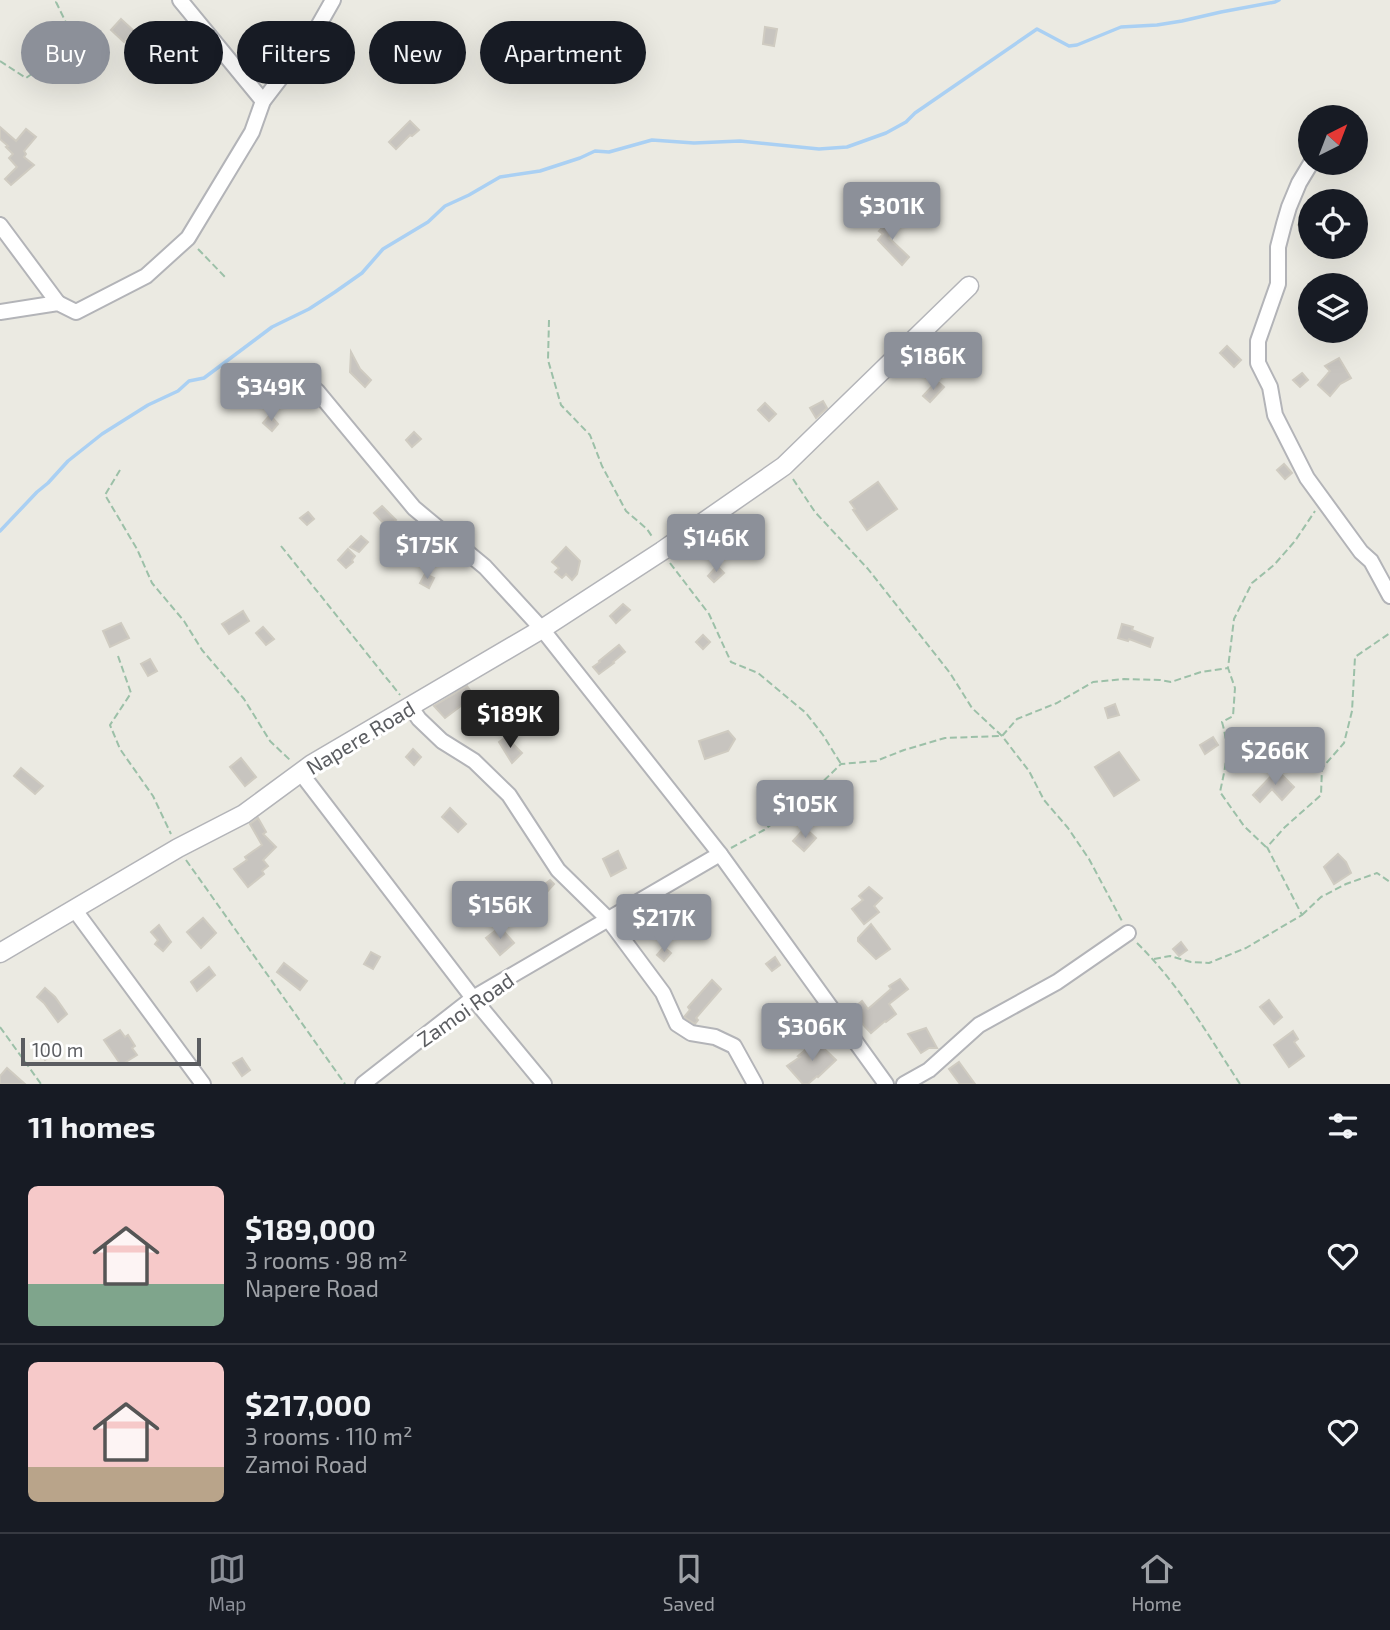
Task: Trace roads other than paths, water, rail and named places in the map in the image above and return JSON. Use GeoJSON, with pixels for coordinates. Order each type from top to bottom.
{"type":"FeatureCollection","features":[{"type":"Feature","properties":{"kind":"street"},"geometry":{"type":"LineString","coordinates":[[180,0],[263,101]]}},
{"type":"Feature","properties":{"kind":"street"},"geometry":{"type":"LineString","coordinates":[[0,225],[58,303],[76,312],[146,276],[188,238],[253,132],[263,101],[312,37],[333,0]]}},
{"type":"Feature","properties":{"kind":"street"},"geometry":{"type":"LineString","coordinates":[[1304,175],[1289,207],[1278,247],[1278,284],[1258,341],[1258,363],[1270,387],[1276,415],[1307,478],[1361,552],[1371,561],[1390,596]]}},
{"type":"Feature","properties":{"kind":"street","name":"Napere Road"},"geometry":{"type":"LineString","coordinates":[[0,953],[178,848],[244,814],[312,764],[542,629],[662,551],[784,466],[969,286]]}},
{"type":"Feature","properties":{"kind":"street"},"geometry":{"type":"LineString","coordinates":[[0,312],[58,303]]}},
{"type":"Feature","properties":{"kind":"street"},"geometry":{"type":"LineString","coordinates":[[317,391],[414,508],[485,567],[542,629],[720,854],[886,1084]]}},
{"type":"Feature","properties":{"kind":"street"},"geometry":{"type":"LineString","coordinates":[[410,706],[419,719],[442,741],[474,761],[509,794],[558,870],[608,919],[663,993],[677,1024],[691,1033],[715,1037],[734,1046],[755,1084]]}},
{"type":"Feature","properties":{"kind":"street"},"geometry":{"type":"LineString","coordinates":[[300,772],[473,998],[544,1084]]}},
{"type":"Feature","properties":{"kind":"street","name":"Zamoi Road"},"geometry":{"type":"LineString","coordinates":[[362,1084],[473,998],[720,854]]}},
{"type":"Feature","properties":{"kind":"street"},"geometry":{"type":"LineString","coordinates":[[74,909],[203,1084]]}},
{"type":"Feature","properties":{"kind":"street"},"geometry":{"type":"LineString","coordinates":[[904,1084],[929,1070],[979,1025],[1057,982],[1128,933]]}},
{"type":"Feature","properties":{"kind":"waterway"},"geometry":{"type":"LineString","coordinates":[[0,531],[68,461],[102,434],[148,405],[178,391],[189,381],[204,378],[272,327],[309,309],[362,273],[383,249],[428,222],[445,206],[500,177],[540,171],[595,151],[609,152],[652,140],[694,143],[740,141],[819,149],[847,147],[886,133],[906,122],[915,113],[1037,29],[1069,46],[1121,27],[1182,21],[1279,0]]}}]}
